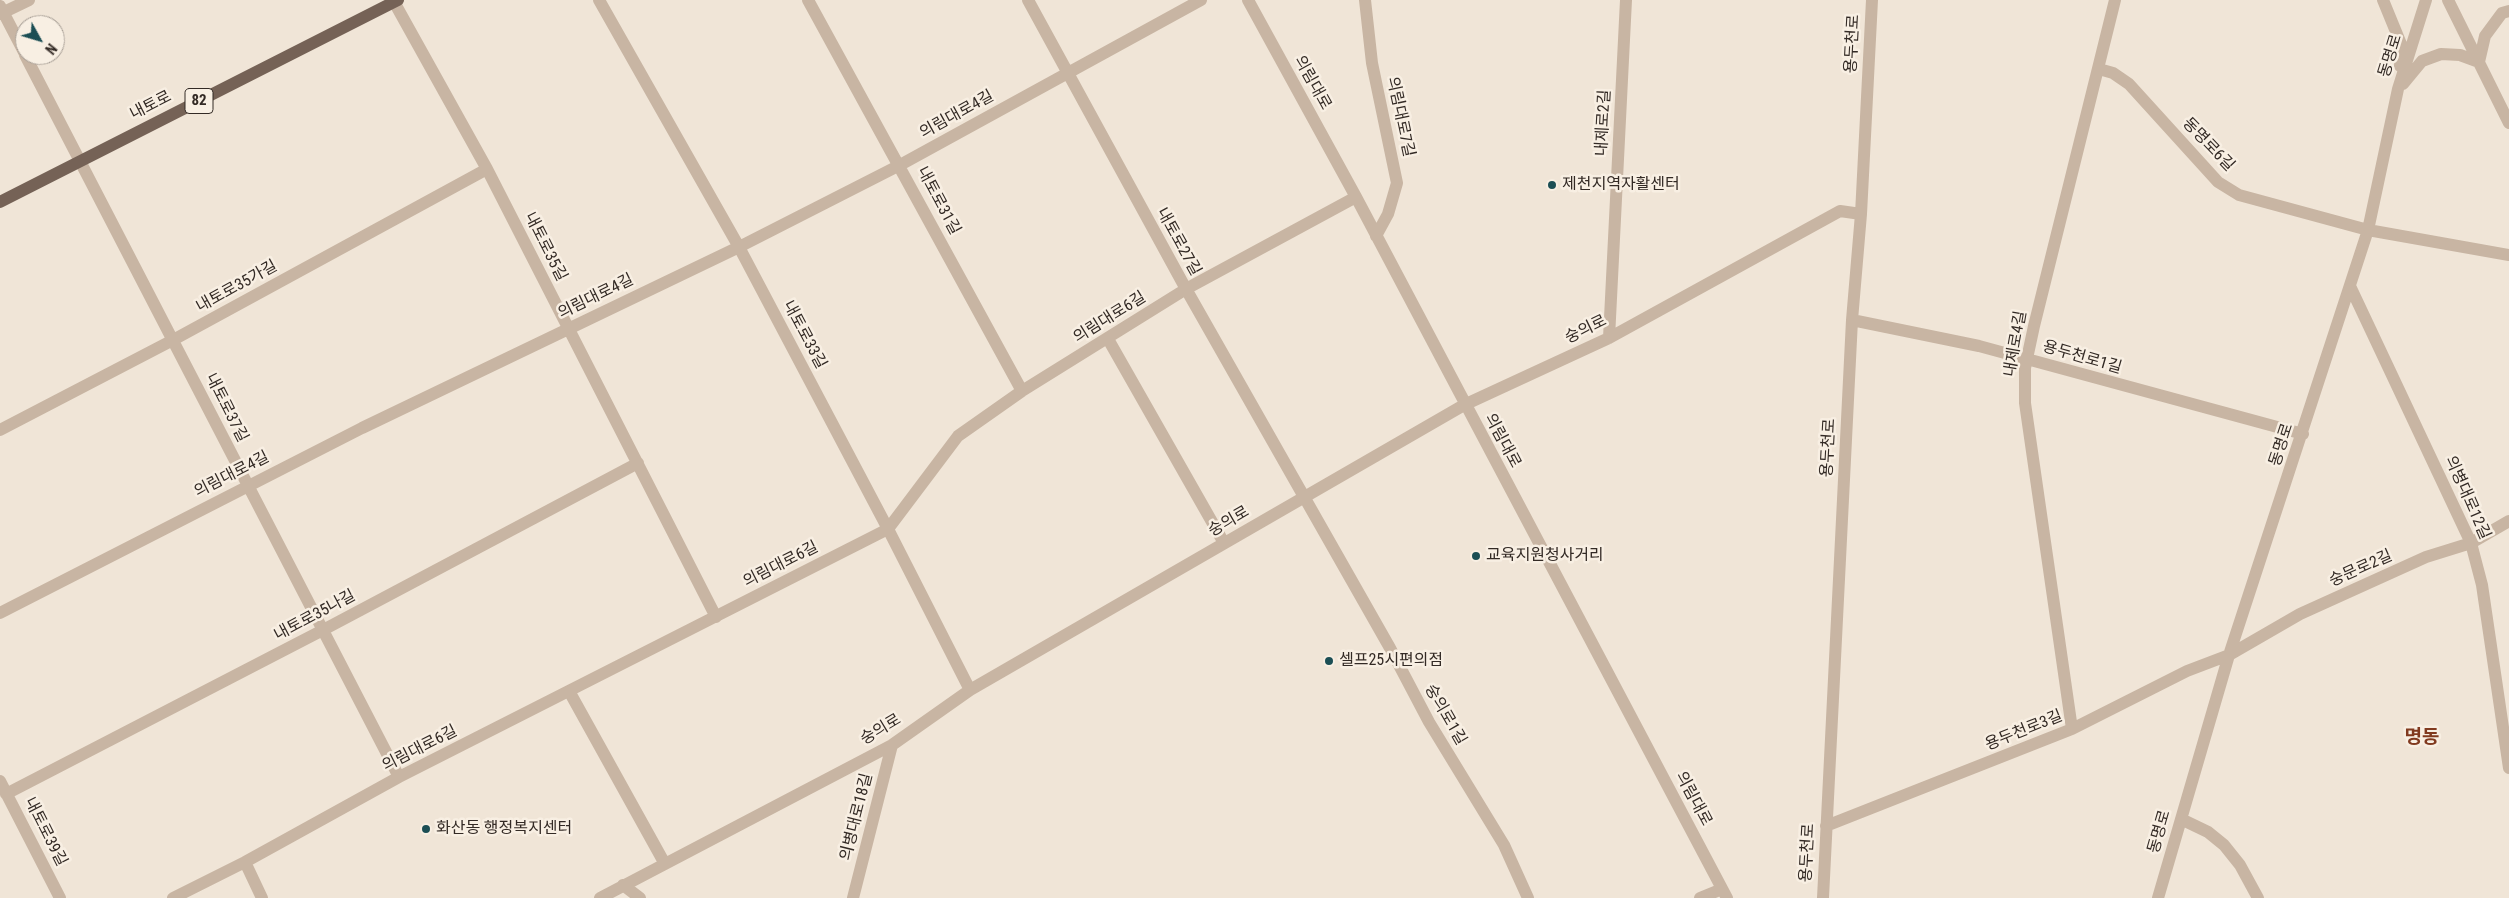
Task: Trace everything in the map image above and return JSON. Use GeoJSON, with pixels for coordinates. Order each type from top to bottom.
{"type":"FeatureCollection","features":[{"type":"Feature","properties":{"kind":"main road","name":"내토로"},"geometry":{"type":"LineString","coordinates":[[0,202],[395,1]]}},
{"type":"Feature","properties":{"kind":"street"},"geometry":{"type":"LineString","coordinates":[[1,11],[29,0]]}},
{"type":"Feature","properties":{"kind":"street","name":"내토로33길"},"geometry":{"type":"LineString","coordinates":[[599,0],[739,247],[888,529],[970,690]]}},
{"type":"Feature","properties":{"kind":"street","name":"내토로31길"},"geometry":{"type":"LineString","coordinates":[[808,0],[900,165],[1022,392]]}},
{"type":"Feature","properties":{"kind":"street","name":"내토로27길"},"geometry":{"type":"LineString","coordinates":[[1028,0],[1186,289],[1304,497]]}},
{"type":"Feature","properties":{"kind":"street","name":"의림대로4길"},"geometry":{"type":"LineString","coordinates":[[0,612],[362,428],[739,247],[900,165],[1201,0]]}},
{"type":"Feature","properties":{"kind":"street","name":"의림대로"},"geometry":{"type":"LineString","coordinates":[[1248,0],[1356,197],[1464,405],[1725,893]]}},
{"type":"Feature","properties":{"kind":"street","name":"의림대로7길"},"geometry":{"type":"LineString","coordinates":[[1365,0],[1372,63],[1397,183],[1394,199],[1376,236]]}},
{"type":"Feature","properties":{"kind":"street","name":"내제로2길"},"geometry":{"type":"LineString","coordinates":[[1609,338],[1626,0]]}},
{"type":"Feature","properties":{"kind":"street","name":"용두천로"},"geometry":{"type":"LineString","coordinates":[[1822,898],[1852,320],[1861,214],[1872,0]]}},
{"type":"Feature","properties":{"kind":"street","name":"내제로4길"},"geometry":{"type":"LineString","coordinates":[[2072,730],[2025,402],[2026,360],[2116,0]]}},
{"type":"Feature","properties":{"kind":"street"},"geometry":{"type":"LineString","coordinates":[[2383,0],[2401,44],[2398,89]]}},
{"type":"Feature","properties":{"kind":"street","name":"동명로"},"geometry":{"type":"LineString","coordinates":[[2158,898],[2229,655],[2303,434],[2368,230],[2398,89],[2426,0]]}},
{"type":"Feature","properties":{"kind":"street"},"geometry":{"type":"LineString","coordinates":[[2448,0],[2509,123]]}},
{"type":"Feature","properties":{"kind":"street","name":"내토로35길"},"geometry":{"type":"LineString","coordinates":[[395,1],[487,169],[716,617]]}},
{"type":"Feature","properties":{"kind":"street","name":"내토로37길"},"geometry":{"type":"LineString","coordinates":[[1,11],[15,37]]}},
{"type":"Feature","properties":{"kind":"street"},"geometry":{"type":"LineString","coordinates":[[2479,62],[2485,36],[2502,13],[2509,11]]}},
{"type":"Feature","properties":{"kind":"street"},"geometry":{"type":"LineString","coordinates":[[2398,89],[2422,61],[2435,56],[2460,55],[2479,62]]}},
{"type":"Feature","properties":{"kind":"street","name":"내토로37길"},"geometry":{"type":"LineString","coordinates":[[30,65],[399,777]]}},
{"type":"Feature","properties":{"kind":"street","name":"동명로6길"},"geometry":{"type":"LineString","coordinates":[[2099,69],[2113,73],[2129,84],[2218,182],[2239,195],[2368,230],[2509,255]]}},
{"type":"Feature","properties":{"kind":"street","name":"내토로35가길"},"geometry":{"type":"LineString","coordinates":[[0,430],[173,340],[487,169]]}},
{"type":"Feature","properties":{"kind":"street","name":"의림대로6길"},"geometry":{"type":"LineString","coordinates":[[173,898],[245,862],[399,777],[888,529],[958,436],[1022,392],[1186,289],[1356,197]]}},
{"type":"Feature","properties":{"kind":"street","name":"숭의로"},"geometry":{"type":"LineString","coordinates":[[600,898],[892,745],[970,690],[1464,405],[1609,338],[1840,211],[1861,214]]}},
{"type":"Feature","properties":{"kind":"street","name":"의병대로12길"},"geometry":{"type":"LineString","coordinates":[[2350,286],[2471,542],[2482,586],[2509,768]]}},
{"type":"Feature","properties":{"kind":"street","name":"용두천로1길"},"geometry":{"type":"LineString","coordinates":[[1852,320],[1979,346],[2303,434]]}},
{"type":"Feature","properties":{"kind":"street"},"geometry":{"type":"LineString","coordinates":[[1108,339],[1224,543]]}},
{"type":"Feature","properties":{"kind":"street","name":"내토로35나길"},"geometry":{"type":"LineString","coordinates":[[6,794],[323,630],[638,463]]}},
{"type":"Feature","properties":{"kind":"street","name":"숭의로1길"},"geometry":{"type":"LineString","coordinates":[[1304,497],[1429,722],[1504,845],[1528,898]]}},
{"type":"Feature","properties":{"kind":"street","name":"숭문로2길"},"geometry":{"type":"LineString","coordinates":[[2229,655],[2300,614],[2426,557],[2471,542],[2509,521]]}},
{"type":"Feature","properties":{"kind":"street","name":"용두천로3길"},"geometry":{"type":"LineString","coordinates":[[1826,826],[2072,730],[2187,671],[2229,655]]}},
{"type":"Feature","properties":{"kind":"street"},"geometry":{"type":"LineString","coordinates":[[569,691],[665,864]]}},
{"type":"Feature","properties":{"kind":"street","name":"의병대로18길"},"geometry":{"type":"LineString","coordinates":[[853,898],[892,745]]}},
{"type":"Feature","properties":{"kind":"street","name":"내토로39길"},"geometry":{"type":"LineString","coordinates":[[0,781],[60,898]]}},
{"type":"Feature","properties":{"kind":"street"},"geometry":{"type":"LineString","coordinates":[[2181,819],[2208,832],[2224,845],[2240,865],[2258,898]]}},
{"type":"Feature","properties":{"kind":"street"},"geometry":{"type":"LineString","coordinates":[[245,862],[262,898]]}},
{"type":"Feature","properties":{"kind":"street"},"geometry":{"type":"LineString","coordinates":[[623,885],[640,898]]}},
{"type":"Feature","properties":{"kind":"street"},"geometry":{"type":"LineString","coordinates":[[1700,898],[1725,893]]}},
{"type":"Feature","properties":{"kind":"place","name":"제천지역자활센터"},"geometry":{"type":"Point","coordinates":[1552,185]}},
{"type":"Feature","properties":{"kind":"place","name":"교육지원청사거리"},"geometry":{"type":"Point","coordinates":[1476,556]}},
{"type":"Feature","properties":{"kind":"place","name":"셀프25시편의점"},"geometry":{"type":"Point","coordinates":[1329,661]}},
{"type":"Feature","properties":{"kind":"place","name":"화산동 행정복지센터"},"geometry":{"type":"Point","coordinates":[426,829]}},
{"type":"Feature","properties":{"kind":"district","name":"명동"},"geometry":{"type":"Point","coordinates":[2422,738]}}]}
